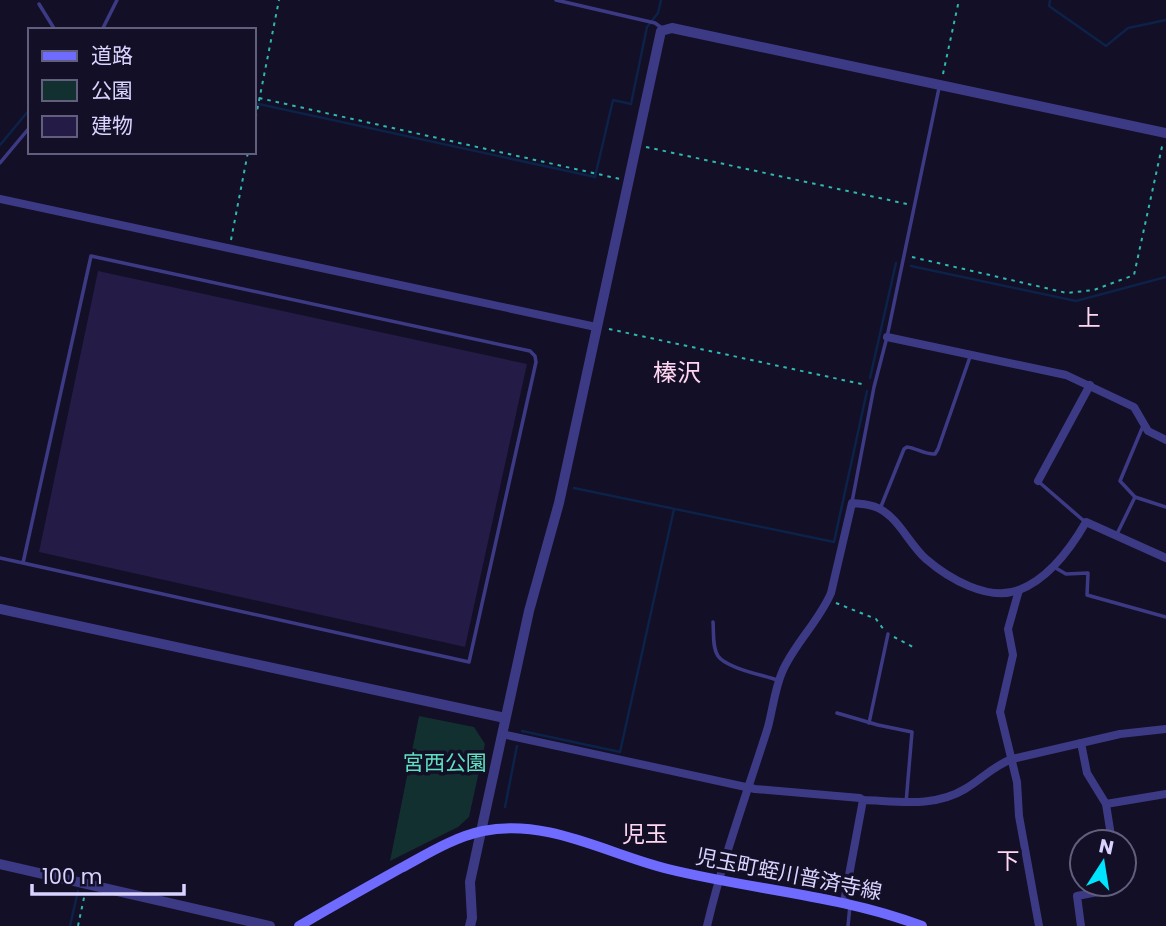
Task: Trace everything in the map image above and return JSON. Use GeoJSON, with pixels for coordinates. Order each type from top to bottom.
{"type":"FeatureCollection","features":[{"type":"Feature","properties":{"kind":"main road","name":"児玉町蛭川普済寺線"},"geometry":{"type":"LineString","coordinates":[[299,926],[439,847],[482,831],[519,827],[548,831],[651,864],[719,880],[847,903],[922,926]]}},
{"type":"Feature","properties":{"kind":"street"},"geometry":{"type":"LineString","coordinates":[[470,926],[470,882],[529,611],[559,503],[663,29],[673,28],[1165,133]]}},
{"type":"Feature","properties":{"kind":"street"},"geometry":{"type":"LineString","coordinates":[[0,199],[596,327]]}},
{"type":"Feature","properties":{"kind":"street"},"geometry":{"type":"LineString","coordinates":[[887,337],[1042,369],[1090,385],[1134,407],[1150,434],[1166,440]]}},
{"type":"Feature","properties":{"kind":"street"},"geometry":{"type":"LineString","coordinates":[[1038,481],[1090,385]]}},
{"type":"Feature","properties":{"kind":"street"},"geometry":{"type":"LineString","coordinates":[[707,926],[779,680],[787,662],[828,600],[852,503],[880,509],[893,519],[913,547],[942,572],[985,592],[1020,590],[1069,551],[1086,522],[1166,558]]}},
{"type":"Feature","properties":{"kind":"street"},"geometry":{"type":"LineString","coordinates":[[1020,590],[1008,629],[1013,656],[1000,712],[1012,759],[1030,885],[1039,926]]}},
{"type":"Feature","properties":{"kind":"street"},"geometry":{"type":"LineString","coordinates":[[0,609],[506,718]]}},
{"type":"Feature","properties":{"kind":"street"},"geometry":{"type":"LineString","coordinates":[[502,734],[747,787],[829,793],[860,797],[863,800],[906,803],[931,801],[958,793],[997,765],[1012,759],[1119,734],[1166,729]]}},
{"type":"Feature","properties":{"kind":"street"},"geometry":{"type":"LineString","coordinates":[[1081,743],[1087,773],[1106,804],[1110,828]]}},
{"type":"Feature","properties":{"kind":"street"},"geometry":{"type":"LineString","coordinates":[[1106,804],[1166,794]]}},
{"type":"Feature","properties":{"kind":"street"},"geometry":{"type":"LineString","coordinates":[[847,903],[863,800]]}},
{"type":"Feature","properties":{"kind":"street"},"geometry":{"type":"LineString","coordinates":[[0,864],[270,926]]}},
{"type":"Feature","properties":{"kind":"street"},"geometry":{"type":"LineString","coordinates":[[1077,898],[1081,926]]}},
{"type":"Feature","properties":{"kind":"lane"},"geometry":{"type":"LineString","coordinates":[[103,28],[117,0]]}},
{"type":"Feature","properties":{"kind":"lane"},"geometry":{"type":"LineString","coordinates":[[556,0],[655,23],[663,29]]}},
{"type":"Feature","properties":{"kind":"lane"},"geometry":{"type":"LineString","coordinates":[[39,4],[54,28]]}},
{"type":"Feature","properties":{"kind":"lane"},"geometry":{"type":"LineString","coordinates":[[852,503],[874,387],[940,86]]}},
{"type":"Feature","properties":{"kind":"lane"},"geometry":{"type":"LineString","coordinates":[[0,163],[28,129]]}},
{"type":"Feature","properties":{"kind":"lane"},"geometry":{"type":"LineString","coordinates":[[0,558],[469,662],[536,362],[535,356],[530,351],[91,256],[23,563]]}},
{"type":"Feature","properties":{"kind":"lane"},"geometry":{"type":"LineString","coordinates":[[880,509],[904,449],[912,447],[935,454],[938,449],[971,355]]}},
{"type":"Feature","properties":{"kind":"lane"},"geometry":{"type":"LineString","coordinates":[[1144,424],[1120,481],[1135,498],[1166,507]]}},
{"type":"Feature","properties":{"kind":"lane"},"geometry":{"type":"LineString","coordinates":[[1038,481],[1086,522]]}},
{"type":"Feature","properties":{"kind":"lane"},"geometry":{"type":"LineString","coordinates":[[1116,536],[1135,498]]}},
{"type":"Feature","properties":{"kind":"lane"},"geometry":{"type":"LineString","coordinates":[[1052,566],[1066,574],[1088,573],[1087,595],[1166,617]]}},
{"type":"Feature","properties":{"kind":"lane"},"geometry":{"type":"LineString","coordinates":[[713,622],[715,648],[719,658],[730,665],[779,680]]}},
{"type":"Feature","properties":{"kind":"lane"},"geometry":{"type":"LineString","coordinates":[[869,723],[888,634]]}},
{"type":"Feature","properties":{"kind":"lane"},"geometry":{"type":"LineString","coordinates":[[836,713],[912,732],[906,803]]}},
{"type":"Feature","properties":{"kind":"lane"},"geometry":{"type":"LineString","coordinates":[[847,903],[848,926]]}},
{"type":"Feature","properties":{"kind":"path"},"geometry":{"type":"LineString","coordinates":[[256,117],[279,0]]}},
{"type":"Feature","properties":{"kind":"path"},"geometry":{"type":"LineString","coordinates":[[940,86],[959,0]]}},
{"type":"Feature","properties":{"kind":"path"},"geometry":{"type":"LineString","coordinates":[[260,98],[628,181]]}},
{"type":"Feature","properties":{"kind":"path"},"geometry":{"type":"LineString","coordinates":[[904,256],[1067,293],[1094,290],[1134,275],[1165,133]]}},
{"type":"Feature","properties":{"kind":"path"},"geometry":{"type":"LineString","coordinates":[[636,145],[915,205]]}},
{"type":"Feature","properties":{"kind":"path"},"geometry":{"type":"LineString","coordinates":[[229,248],[248,154]]}},
{"type":"Feature","properties":{"kind":"path"},"geometry":{"type":"LineString","coordinates":[[596,327],[874,387]]}},
{"type":"Feature","properties":{"kind":"path"},"geometry":{"type":"LineString","coordinates":[[828,600],[876,618],[888,634],[915,648]]}},
{"type":"Feature","properties":{"kind":"path"},"geometry":{"type":"LineString","coordinates":[[78,926],[87,884]]}},
{"type":"Feature","properties":{"kind":"green space","name":"宮西公園"},"geometry":{"type":"Polygon","coordinates":[[[419,716],[474,727],[485,744],[469,817],[458,827],[390,861],[419,716]]]}},
{"type":"Feature","properties":{"kind":"building"},"geometry":{"type":"Polygon","coordinates":[[[98,271],[527,364],[465,647],[39,552],[98,271]]]}},
{"type":"Feature","properties":{"kind":"waterway"},"geometry":{"type":"LineString","coordinates":[[256,103],[595,177],[613,100],[631,104],[647,27],[658,13],[661,0]]}},
{"type":"Feature","properties":{"kind":"waterway"},"geometry":{"type":"LineString","coordinates":[[1050,0],[1049,6],[1106,46],[1128,28],[1166,20]]}},
{"type":"Feature","properties":{"kind":"waterway"},"geometry":{"type":"LineString","coordinates":[[0,145],[28,111]]}},
{"type":"Feature","properties":{"kind":"waterway"},"geometry":{"type":"LineString","coordinates":[[870,378],[896,263]]}},
{"type":"Feature","properties":{"kind":"waterway"},"geometry":{"type":"LineString","coordinates":[[911,266],[1076,301],[1166,277]]}},
{"type":"Feature","properties":{"kind":"waterway"},"geometry":{"type":"LineString","coordinates":[[574,488],[834,542],[867,391]]}},
{"type":"Feature","properties":{"kind":"waterway"},"geometry":{"type":"LineString","coordinates":[[522,731],[620,752],[674,509]]}},
{"type":"Feature","properties":{"kind":"waterway"},"geometry":{"type":"LineString","coordinates":[[505,807],[517,746]]}},
{"type":"Feature","properties":{"kind":"waterway"},"geometry":{"type":"LineString","coordinates":[[70,926],[78,891]]}},
{"type":"Feature","properties":{"kind":"district","name":"上"},"geometry":{"type":"Point","coordinates":[1089,318]}},
{"type":"Feature","properties":{"kind":"district","name":"榛沢"},"geometry":{"type":"Point","coordinates":[677,372]}},
{"type":"Feature","properties":{"kind":"district","name":"児玉"},"geometry":{"type":"Point","coordinates":[645,834]}},
{"type":"Feature","properties":{"kind":"district","name":"下"},"geometry":{"type":"Point","coordinates":[1008,861]}}]}
